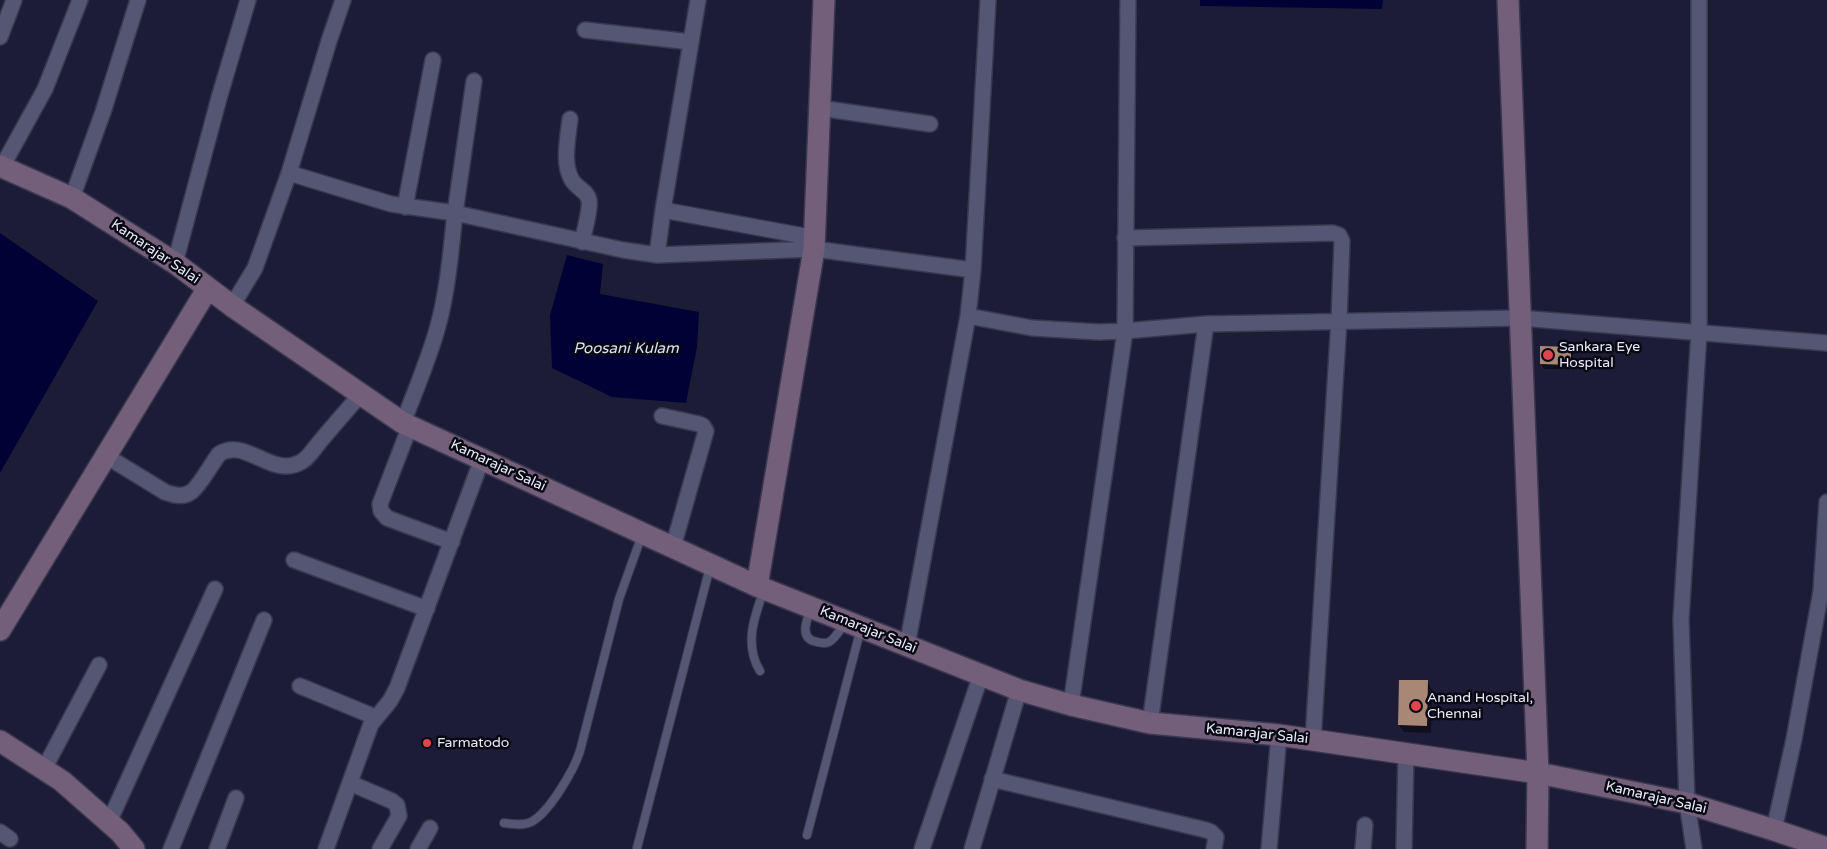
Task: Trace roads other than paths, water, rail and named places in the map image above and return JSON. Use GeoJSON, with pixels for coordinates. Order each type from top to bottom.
{"type":"FeatureCollection","features":[{"type":"Feature","properties":{"kind":"street"},"geometry":{"type":"LineString","coordinates":[[0,37],[14,0]]}},
{"type":"Feature","properties":{"kind":"street"},"geometry":{"type":"LineString","coordinates":[[1,166],[45,89],[80,0]]}},
{"type":"Feature","properties":{"kind":"street"},"geometry":{"type":"LineString","coordinates":[[72,198],[103,112],[138,0]]}},
{"type":"Feature","properties":{"kind":"street"},"geometry":{"type":"LineString","coordinates":[[175,263],[219,98],[248,0]]}},
{"type":"Feature","properties":{"kind":"street"},"geometry":{"type":"LineString","coordinates":[[232,306],[255,268],[289,173],[343,0]]}},
{"type":"Feature","properties":{"kind":"street"},"geometry":{"type":"LineString","coordinates":[[657,255],[698,0]]}},
{"type":"Feature","properties":{"kind":"street"},"geometry":{"type":"LineString","coordinates":[[761,587],[814,243],[824,0]]}},
{"type":"Feature","properties":{"kind":"street"},"geometry":{"type":"LineString","coordinates":[[908,646],[968,316],[973,270],[988,0]]}},
{"type":"Feature","properties":{"kind":"street"},"geometry":{"type":"LineString","coordinates":[[1071,705],[1124,332],[1128,0]]}},
{"type":"Feature","properties":{"kind":"street"},"geometry":{"type":"LineString","coordinates":[[1508,0],[1538,773],[1537,849]]}},
{"type":"Feature","properties":{"kind":"street"},"geometry":{"type":"LineString","coordinates":[[1694,849],[1687,803],[1681,619],[1699,332],[1699,0]]}},
{"type":"Feature","properties":{"kind":"street"},"geometry":{"type":"LineString","coordinates":[[585,30],[691,42]]}},
{"type":"Feature","properties":{"kind":"street"},"geometry":{"type":"LineString","coordinates":[[405,207],[433,60]]}},
{"type":"Feature","properties":{"kind":"street"},"geometry":{"type":"LineString","coordinates":[[452,542],[387,518],[381,511],[380,504],[438,324],[448,273],[474,81]]}},
{"type":"Feature","properties":{"kind":"street"},"geometry":{"type":"LineString","coordinates":[[820,108],[930,124]]}},
{"type":"Feature","properties":{"kind":"street"},"geometry":{"type":"LineString","coordinates":[[570,119],[566,147],[568,172],[572,182],[587,193],[590,202],[582,242]]}},
{"type":"Feature","properties":{"kind":"street","name":"Kamarajar Salai"},"geometry":{"type":"LineString","coordinates":[[1,166],[72,198],[175,263],[232,306],[407,425],[761,587],[1019,690],[1071,705],[1150,723],[1279,735],[1538,773],[1687,803],[1827,848]]}},
{"type":"Feature","properties":{"kind":"street"},"geometry":{"type":"LineString","coordinates":[[289,173],[405,207],[455,213],[633,252],[657,255],[739,252],[814,243]]}},
{"type":"Feature","properties":{"kind":"street"},"geometry":{"type":"LineString","coordinates":[[663,210],[741,224],[814,243],[973,270]]}},
{"type":"Feature","properties":{"kind":"street"},"geometry":{"type":"LineString","coordinates":[[739,252],[741,224]]}},
{"type":"Feature","properties":{"kind":"street"},"geometry":{"type":"LineString","coordinates":[[1124,238],[1333,233],[1339,235],[1342,241],[1339,320],[1313,740]]}},
{"type":"Feature","properties":{"kind":"street"},"geometry":{"type":"LineString","coordinates":[[0,630],[208,288]]}},
{"type":"Feature","properties":{"kind":"street"},"geometry":{"type":"LineString","coordinates":[[968,316],[1032,328],[1099,332],[1124,332],[1206,324],[1520,318],[1827,343]]}},
{"type":"Feature","properties":{"kind":"street"},"geometry":{"type":"LineString","coordinates":[[1150,723],[1206,324]]}},
{"type":"Feature","properties":{"kind":"street"},"geometry":{"type":"LineString","coordinates":[[106,456],[164,492],[184,495],[192,492],[219,454],[225,450],[239,450],[278,466],[293,466],[302,463],[361,394]]}},
{"type":"Feature","properties":{"kind":"street"},"geometry":{"type":"LineString","coordinates":[[662,416],[699,424],[706,431],[674,547]]}},
{"type":"Feature","properties":{"kind":"street"},"geometry":{"type":"LineString","coordinates":[[326,849],[371,724],[394,695],[482,459]]}},
{"type":"Feature","properties":{"kind":"street"},"geometry":{"type":"LineString","coordinates":[[1774,830],[1794,739],[1821,591],[1827,502]]}},
{"type":"Feature","properties":{"kind":"street"},"geometry":{"type":"LineString","coordinates":[[294,560],[427,609]]}},
{"type":"Feature","properties":{"kind":"street"},"geometry":{"type":"LineString","coordinates":[[109,822],[215,589]]}},
{"type":"Feature","properties":{"kind":"street"},"geometry":{"type":"LineString","coordinates":[[170,849],[264,620]]}},
{"type":"Feature","properties":{"kind":"street"},"geometry":{"type":"LineString","coordinates":[[44,769],[99,665]]}},
{"type":"Feature","properties":{"kind":"street"},"geometry":{"type":"LineString","coordinates":[[922,849],[980,675]]}},
{"type":"Feature","properties":{"kind":"street"},"geometry":{"type":"LineString","coordinates":[[300,686],[375,718]]}},
{"type":"Feature","properties":{"kind":"street"},"geometry":{"type":"LineString","coordinates":[[972,849],[1019,690]]}},
{"type":"Feature","properties":{"kind":"street"},"geometry":{"type":"LineString","coordinates":[[1269,849],[1279,735]]}},
{"type":"Feature","properties":{"kind":"street"},"geometry":{"type":"LineString","coordinates":[[0,740],[62,781],[120,832],[134,849]]}},
{"type":"Feature","properties":{"kind":"street"},"geometry":{"type":"LineString","coordinates":[[1404,849],[1406,753]]}},
{"type":"Feature","properties":{"kind":"street"},"geometry":{"type":"LineString","coordinates":[[992,779],[1206,830],[1216,837],[1214,849]]}},
{"type":"Feature","properties":{"kind":"street"},"geometry":{"type":"LineString","coordinates":[[350,783],[392,801],[397,805],[398,816],[380,849]]}},
{"type":"Feature","properties":{"kind":"street"},"geometry":{"type":"LineString","coordinates":[[217,849],[236,798]]}},
{"type":"Feature","properties":{"kind":"street"},"geometry":{"type":"LineString","coordinates":[[1363,849],[1365,825]]}},
{"type":"Feature","properties":{"kind":"street"},"geometry":{"type":"LineString","coordinates":[[418,849],[430,828]]}},
{"type":"Feature","properties":{"kind":"lane"},"geometry":{"type":"LineString","coordinates":[[504,823],[532,822],[548,806],[570,775],[580,751],[618,599],[643,533]]}},
{"type":"Feature","properties":{"kind":"lane"},"geometry":{"type":"LineString","coordinates":[[637,848],[710,564]]}},
{"type":"Feature","properties":{"kind":"lane"},"geometry":{"type":"LineString","coordinates":[[760,671],[754,662],[751,628],[761,587]]}},
{"type":"Feature","properties":{"kind":"lane"},"geometry":{"type":"LineString","coordinates":[[811,607],[805,629],[807,638],[813,641],[822,643],[830,641],[854,624]]}},
{"type":"Feature","properties":{"kind":"lane"},"geometry":{"type":"LineString","coordinates":[[806,834],[854,624]]}},
{"type":"Feature","properties":{"kind":"water"},"geometry":{"type":"Polygon","coordinates":[[[1200,0],[1383,0],[1382,9],[1200,6],[1200,0]]]}},
{"type":"Feature","properties":{"kind":"water"},"geometry":{"type":"Polygon","coordinates":[[[0,233],[98,301],[0,473],[0,233]]]}},
{"type":"Feature","properties":{"kind":"water","name":"Poosani Kulam"},"geometry":{"type":"Polygon","coordinates":[[[567,255],[603,264],[600,294],[699,312],[697,347],[686,403],[612,397],[552,368],[550,315],[567,255]]]}},
{"type":"Feature","properties":{"kind":"place","name":"Sankara Eye Hospital"},"geometry":{"type":"Point","coordinates":[1548,355]}},
{"type":"Feature","properties":{"kind":"place","name":"Anand Hospital, Chennai"},"geometry":{"type":"Point","coordinates":[1416,706]}},
{"type":"Feature","properties":{"kind":"place","name":"Farmatodo"},"geometry":{"type":"Point","coordinates":[427,743]}}]}
